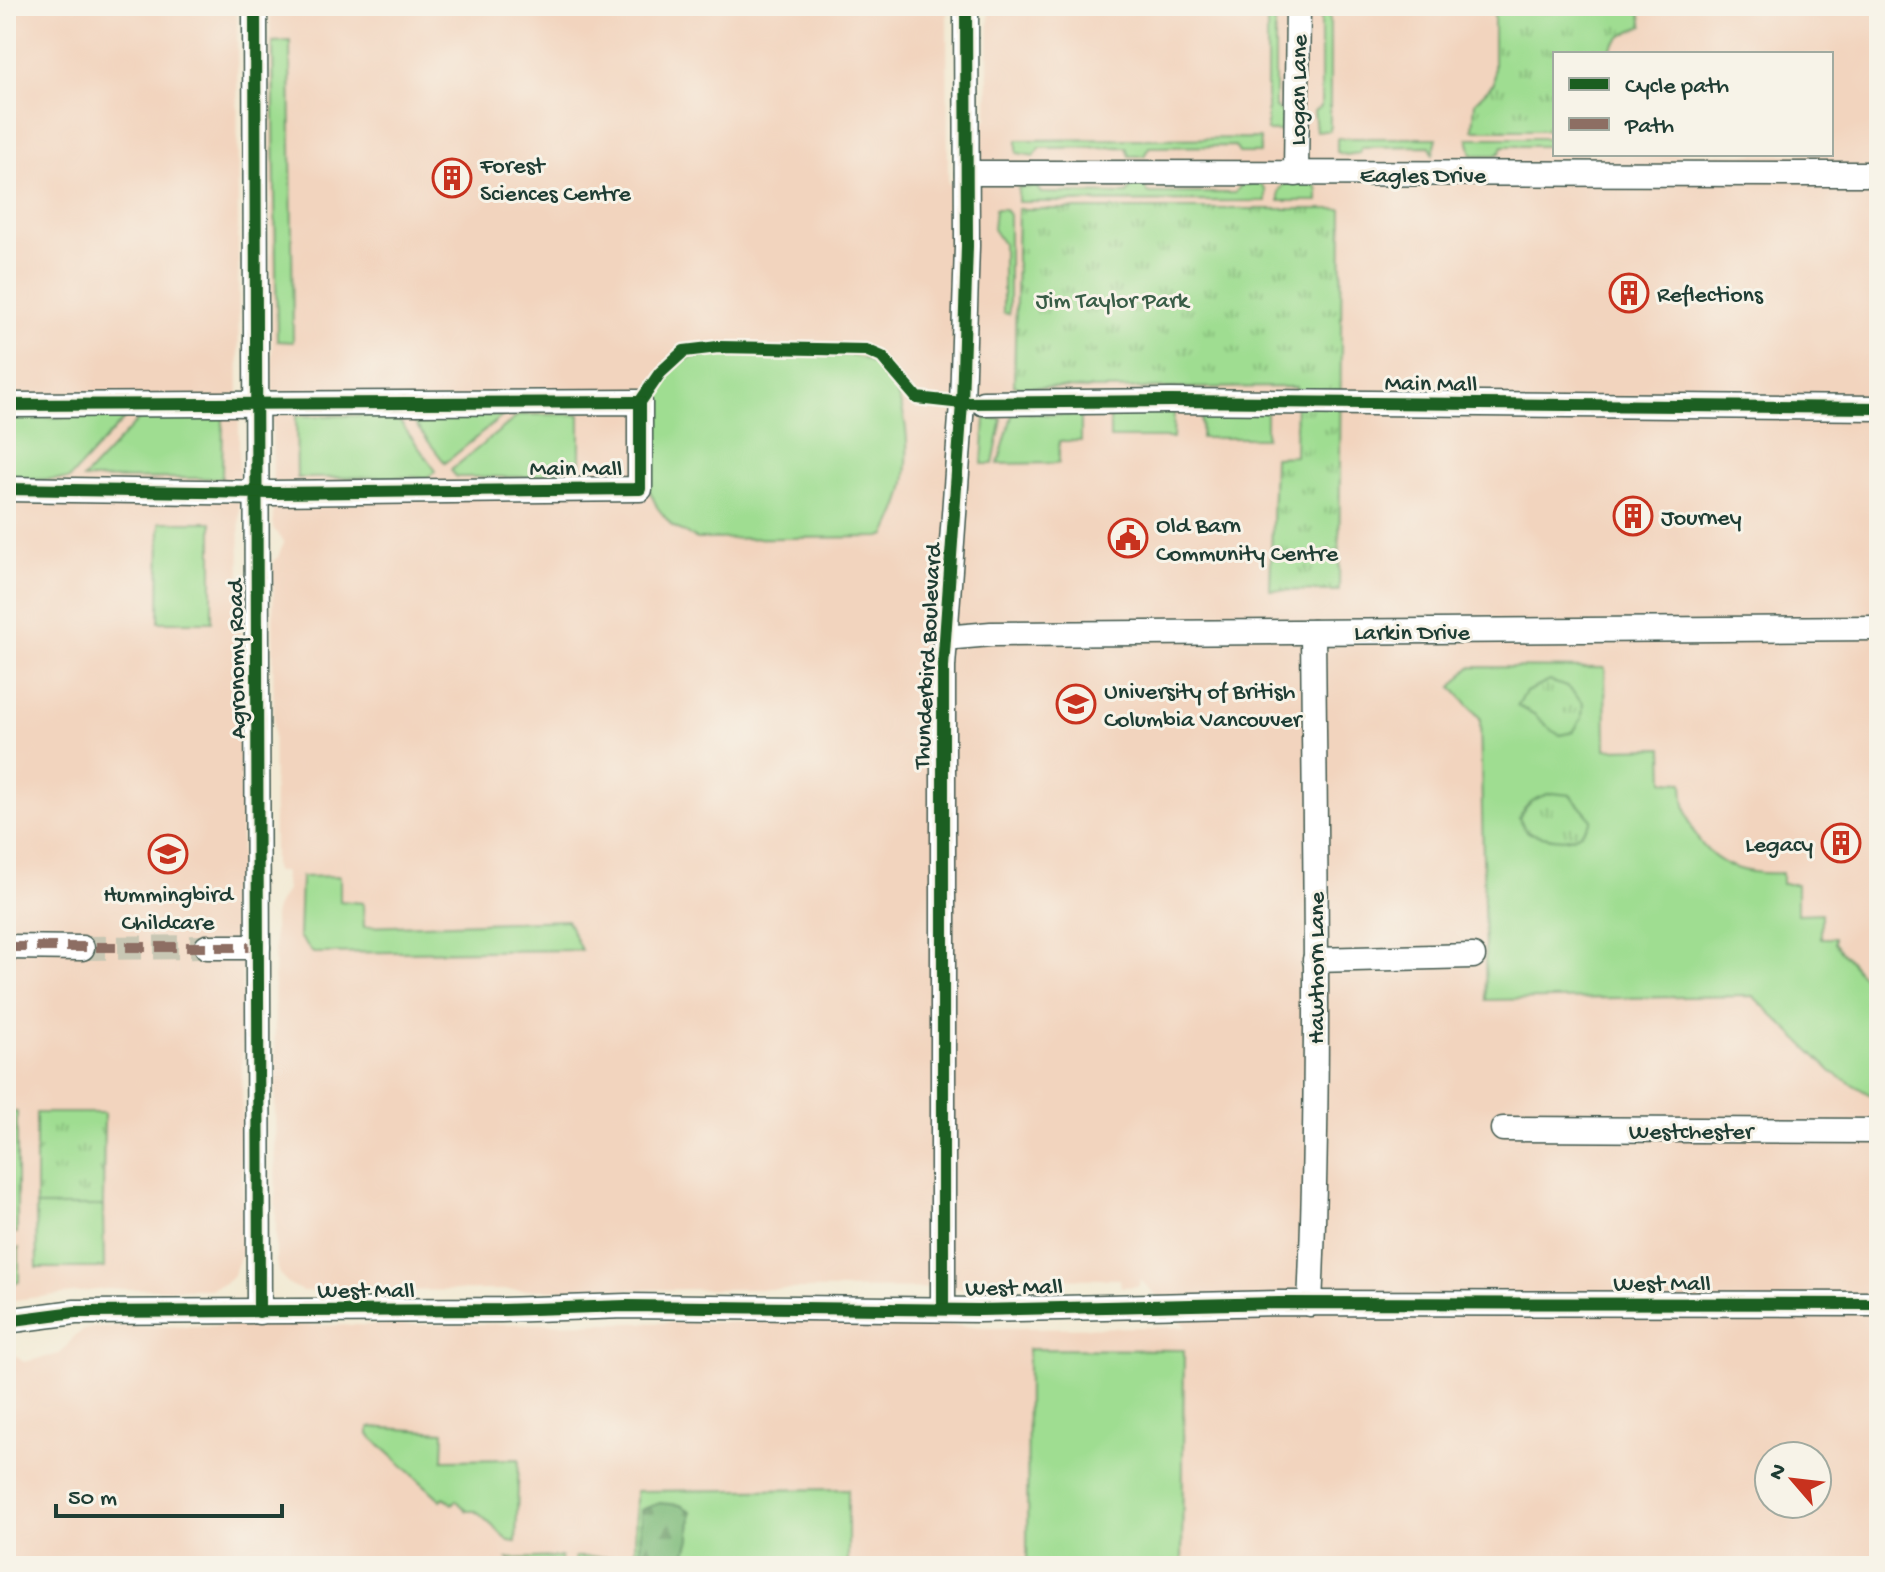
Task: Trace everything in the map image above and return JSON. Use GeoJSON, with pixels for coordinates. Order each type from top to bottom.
{"type":"FeatureCollection","features":[{"type":"Feature","properties":{"kind":"street","name":"Agronomy Road"},"geometry":{"type":"LineString","coordinates":[[255,6],[259,1312]]}},
{"type":"Feature","properties":{"kind":"street","name":"Thunderbird Boulevard"},"geometry":{"type":"LineString","coordinates":[[943,1309],[944,638],[962,403],[967,173],[966,6]]}},
{"type":"Feature","properties":{"kind":"street","name":"Logan Lane"},"geometry":{"type":"LineString","coordinates":[[1296,174],[1298,6]]}},
{"type":"Feature","properties":{"kind":"street","name":"Eagles Drive"},"geometry":{"type":"LineString","coordinates":[[967,173],[1879,174]]}},
{"type":"Feature","properties":{"kind":"street","name":"Main Mall"},"geometry":{"type":"LineString","coordinates":[[983,403],[1186,401],[1879,408]]}},
{"type":"Feature","properties":{"kind":"street","name":"Main Mall"},"geometry":{"type":"LineString","coordinates":[[6,489],[257,493],[640,489],[640,402],[256,403]]}},
{"type":"Feature","properties":{"kind":"street"},"geometry":{"type":"LineString","coordinates":[[6,405],[256,403]]}},
{"type":"Feature","properties":{"kind":"street","name":"Larkin Drive"},"geometry":{"type":"LineString","coordinates":[[944,638],[991,634],[1879,628]]}},
{"type":"Feature","properties":{"kind":"street","name":"Hawthorn Lane"},"geometry":{"type":"LineString","coordinates":[[1310,1304],[1315,960],[1313,632]]}},
{"type":"Feature","properties":{"kind":"street"},"geometry":{"type":"LineString","coordinates":[[6,947],[82,948]]}},
{"type":"Feature","properties":{"kind":"street"},"geometry":{"type":"LineString","coordinates":[[207,947],[258,947]]}},
{"type":"Feature","properties":{"kind":"street"},"geometry":{"type":"LineString","coordinates":[[1315,960],[1473,956]]}},
{"type":"Feature","properties":{"kind":"street","name":"Westchester"},"geometry":{"type":"LineString","coordinates":[[1503,1129],[1879,1131]]}},
{"type":"Feature","properties":{"kind":"street","name":"West Mall"},"geometry":{"type":"LineString","coordinates":[[6,1321],[75,1312],[501,1310],[626,1306],[943,1309],[1310,1304],[1879,1304]]}},
{"type":"Feature","properties":{"kind":"shaded area"},"geometry":{"type":"Polygon","coordinates":[[[6,6],[237,6],[243,1251],[233,1275],[225,1283],[210,1289],[105,1289],[6,1301],[6,6]]]}},
{"type":"Feature","properties":{"kind":"shaded area","name":"University of British Columbia Vancouver"},"geometry":{"type":"Polygon","coordinates":[[[270,6],[947,6],[948,186],[987,118],[989,6],[1879,6],[1879,1566],[6,1566],[6,1348],[24,1362],[60,1354],[83,1330],[96,1327],[890,1321],[992,1328],[1186,1327],[1140,1279],[1139,1286],[1121,1287],[1120,1279],[1013,1278],[1005,1288],[302,1291],[289,1284],[281,1276],[276,1263],[274,916],[286,890],[284,872],[274,869],[273,561],[284,542],[273,528],[270,6]]]}},
{"type":"Feature","properties":{"kind":"green space"},"geometry":{"type":"Polygon","coordinates":[[[1267,6],[1275,6],[1275,107],[1283,113],[1281,131],[1267,131],[1267,6]]]}},
{"type":"Feature","properties":{"kind":"green space"},"geometry":{"type":"Polygon","coordinates":[[[1321,6],[1330,6],[1330,131],[1316,131],[1314,111],[1321,106],[1321,6]]]}},
{"type":"Feature","properties":{"kind":"green space"},"geometry":{"type":"Polygon","coordinates":[[[1494,6],[1639,6],[1643,26],[1627,33],[1609,52],[1553,52],[1553,130],[1473,130],[1475,102],[1494,83],[1494,6]]]}},
{"type":"Feature","properties":{"kind":"green space"},"geometry":{"type":"Polygon","coordinates":[[[290,41],[293,342],[277,341],[273,42],[290,41]]]}},
{"type":"Feature","properties":{"kind":"green space"},"geometry":{"type":"Polygon","coordinates":[[[1260,138],[1260,153],[1239,153],[1235,146],[1149,147],[1144,156],[1129,156],[1126,147],[1040,148],[1034,156],[1017,153],[1017,140],[1260,138]]]}},
{"type":"Feature","properties":{"kind":"green space"},"geometry":{"type":"Polygon","coordinates":[[[1337,138],[1437,138],[1433,154],[1430,146],[1362,147],[1359,153],[1346,155],[1337,152],[1337,138]]]}},
{"type":"Feature","properties":{"kind":"green space"},"geometry":{"type":"Polygon","coordinates":[[[1468,138],[1553,138],[1553,146],[1503,146],[1496,155],[1472,155],[1468,138]]]}},
{"type":"Feature","properties":{"kind":"green space"},"geometry":{"type":"Polygon","coordinates":[[[1144,184],[1148,193],[1235,193],[1241,185],[1261,184],[1266,191],[1266,201],[1018,202],[1018,188],[1036,186],[1041,193],[1127,194],[1132,185],[1144,184]]]}},
{"type":"Feature","properties":{"kind":"green space"},"geometry":{"type":"Polygon","coordinates":[[[1284,184],[1314,184],[1318,190],[1318,201],[1279,201],[1279,191],[1284,184]]]}},
{"type":"Feature","properties":{"kind":"green space"},"geometry":{"type":"Polygon","coordinates":[[[995,209],[1005,209],[1009,215],[1009,314],[1003,313],[1003,244],[993,229],[995,209]]]}},
{"type":"Feature","properties":{"kind":"green space","name":"Jim Taylor Park"},"geometry":{"type":"Polygon","coordinates":[[[1018,209],[1342,209],[1339,591],[1270,590],[1274,457],[1295,456],[1296,387],[1086,389],[1014,386],[1018,209]]]}},
{"type":"Feature","properties":{"kind":"green space"},"geometry":{"type":"Polygon","coordinates":[[[711,354],[846,355],[866,360],[882,371],[894,387],[901,406],[907,448],[903,494],[886,535],[697,539],[672,526],[657,507],[647,485],[646,404],[669,371],[689,358],[711,354]]]}},
{"type":"Feature","properties":{"kind":"green space"},"geometry":{"type":"Polygon","coordinates":[[[1110,411],[1174,411],[1173,438],[1110,438],[1110,411]]]}},
{"type":"Feature","properties":{"kind":"green space"},"geometry":{"type":"Polygon","coordinates":[[[1202,411],[1266,411],[1266,438],[1201,438],[1202,411]]]}},
{"type":"Feature","properties":{"kind":"green space"},"geometry":{"type":"Polygon","coordinates":[[[1013,412],[1081,416],[1081,441],[1059,441],[1059,463],[998,464],[1013,412]]]}},
{"type":"Feature","properties":{"kind":"green space"},"geometry":{"type":"Polygon","coordinates":[[[580,414],[580,477],[456,477],[451,470],[519,415],[580,414]]]}},
{"type":"Feature","properties":{"kind":"green space"},"geometry":{"type":"Polygon","coordinates":[[[395,415],[436,471],[428,477],[297,478],[296,416],[395,415]]]}},
{"type":"Feature","properties":{"kind":"green space"},"geometry":{"type":"Polygon","coordinates":[[[504,415],[445,463],[409,416],[504,415]]]}},
{"type":"Feature","properties":{"kind":"green space"},"geometry":{"type":"Polygon","coordinates":[[[6,417],[126,417],[69,479],[6,480],[6,417]]]}},
{"type":"Feature","properties":{"kind":"green space"},"geometry":{"type":"Polygon","coordinates":[[[141,417],[223,417],[222,478],[83,479],[141,417]]]}},
{"type":"Feature","properties":{"kind":"green space"},"geometry":{"type":"Polygon","coordinates":[[[985,418],[1002,419],[993,464],[982,464],[985,418]]]}},
{"type":"Feature","properties":{"kind":"green space"},"geometry":{"type":"Polygon","coordinates":[[[160,522],[212,522],[212,622],[159,622],[160,522]]]}},
{"type":"Feature","properties":{"kind":"green space"},"geometry":{"type":"Polygon","coordinates":[[[1470,667],[1605,668],[1606,749],[1663,748],[1664,781],[1683,782],[1690,823],[1709,852],[1740,869],[1782,873],[1782,884],[1797,884],[1797,914],[1821,913],[1821,938],[1834,938],[1834,943],[1879,995],[1879,1100],[1832,1072],[1753,996],[1486,1000],[1480,718],[1452,687],[1470,667]]]}},
{"type":"Feature","properties":{"kind":"green space"},"geometry":{"type":"Polygon","coordinates":[[[1550,681],[1569,688],[1583,703],[1582,718],[1573,732],[1560,735],[1534,714],[1517,706],[1526,692],[1550,681]]]}},
{"type":"Feature","properties":{"kind":"green space"},"geometry":{"type":"Polygon","coordinates":[[[1552,793],[1570,795],[1592,820],[1578,835],[1562,839],[1526,832],[1519,818],[1525,808],[1541,796],[1552,793]]]}},
{"type":"Feature","properties":{"kind":"green space"},"geometry":{"type":"Polygon","coordinates":[[[340,876],[340,901],[363,903],[364,927],[567,920],[581,950],[313,953],[299,937],[301,877],[340,876]]]}},
{"type":"Feature","properties":{"kind":"green space"},"geometry":{"type":"Polygon","coordinates":[[[6,1112],[17,1112],[17,1233],[6,1233],[6,1112]]]}},
{"type":"Feature","properties":{"kind":"green space"},"geometry":{"type":"Polygon","coordinates":[[[36,1113],[104,1113],[103,1206],[36,1206],[36,1113]]]}},
{"type":"Feature","properties":{"kind":"green space"},"geometry":{"type":"Polygon","coordinates":[[[36,1206],[103,1206],[104,1268],[37,1268],[36,1206]]]}},
{"type":"Feature","properties":{"kind":"green space"},"geometry":{"type":"Polygon","coordinates":[[[6,1248],[19,1248],[19,1282],[6,1285],[6,1248]]]}},
{"type":"Feature","properties":{"kind":"green space"},"geometry":{"type":"Polygon","coordinates":[[[1028,1349],[1184,1350],[1182,1566],[1027,1566],[1028,1349]]]}},
{"type":"Feature","properties":{"kind":"green space"},"geometry":{"type":"Polygon","coordinates":[[[369,1427],[444,1432],[443,1460],[519,1459],[516,1542],[509,1541],[476,1511],[467,1511],[456,1500],[452,1504],[444,1497],[441,1500],[369,1435],[369,1427]]]}},
{"type":"Feature","properties":{"kind":"green space"},"geometry":{"type":"Polygon","coordinates":[[[848,1489],[848,1566],[575,1566],[575,1557],[635,1557],[636,1491],[848,1489]]]}},
{"type":"Feature","properties":{"kind":"green space"},"geometry":{"type":"Polygon","coordinates":[[[659,1503],[680,1505],[691,1511],[690,1539],[684,1559],[691,1566],[635,1566],[640,1559],[641,1510],[659,1503]]]}},
{"type":"Feature","properties":{"kind":"green space"},"geometry":{"type":"Polygon","coordinates":[[[561,1557],[560,1566],[515,1566],[508,1559],[561,1557]]]}},
{"type":"Feature","properties":{"kind":"tunnel"},"geometry":{"type":"LineString","coordinates":[[82,948],[207,947]]}},
{"type":"Feature","properties":{"kind":"marked path"},"geometry":{"type":"LineString","coordinates":[[6,947],[258,947]]}},
{"type":"Feature","properties":{"kind":"cycle path"},"geometry":{"type":"LineString","coordinates":[[255,6],[259,1312]]}},
{"type":"Feature","properties":{"kind":"cycle path"},"geometry":{"type":"LineString","coordinates":[[943,1309],[943,667],[962,403],[967,246],[966,6]]}},
{"type":"Feature","properties":{"kind":"cycle path"},"geometry":{"type":"LineString","coordinates":[[640,402],[660,373],[684,351],[718,347],[866,350],[882,357],[917,398],[962,403],[1171,401],[1879,408]]}},
{"type":"Feature","properties":{"kind":"cycle path"},"geometry":{"type":"LineString","coordinates":[[6,405],[640,402]]}},
{"type":"Feature","properties":{"kind":"cycle path"},"geometry":{"type":"LineString","coordinates":[[6,489],[273,493],[640,489],[640,402]]}},
{"type":"Feature","properties":{"kind":"cycle path"},"geometry":{"type":"LineString","coordinates":[[6,1321],[75,1312],[501,1310],[626,1306],[979,1310],[1279,1303],[1879,1304]]}},
{"type":"Feature","properties":{"kind":"place","name":"Forest Sciences Centre"},"geometry":{"type":"Point","coordinates":[452,178]}},
{"type":"Feature","properties":{"kind":"place","name":"Reflections"},"geometry":{"type":"Point","coordinates":[1629,293]}},
{"type":"Feature","properties":{"kind":"place","name":"Journey"},"geometry":{"type":"Point","coordinates":[1633,516]}},
{"type":"Feature","properties":{"kind":"place","name":"Old Barn Community Centre"},"geometry":{"type":"Point","coordinates":[1128,538]}},
{"type":"Feature","properties":{"kind":"place","name":"University of British Columbia Vancouver"},"geometry":{"type":"Point","coordinates":[1076,704]}},
{"type":"Feature","properties":{"kind":"place","name":"Legacy"},"geometry":{"type":"Point","coordinates":[1841,843]}},
{"type":"Feature","properties":{"kind":"place","name":"Hummingbird Childcare"},"geometry":{"type":"Point","coordinates":[168,854]}}]}
